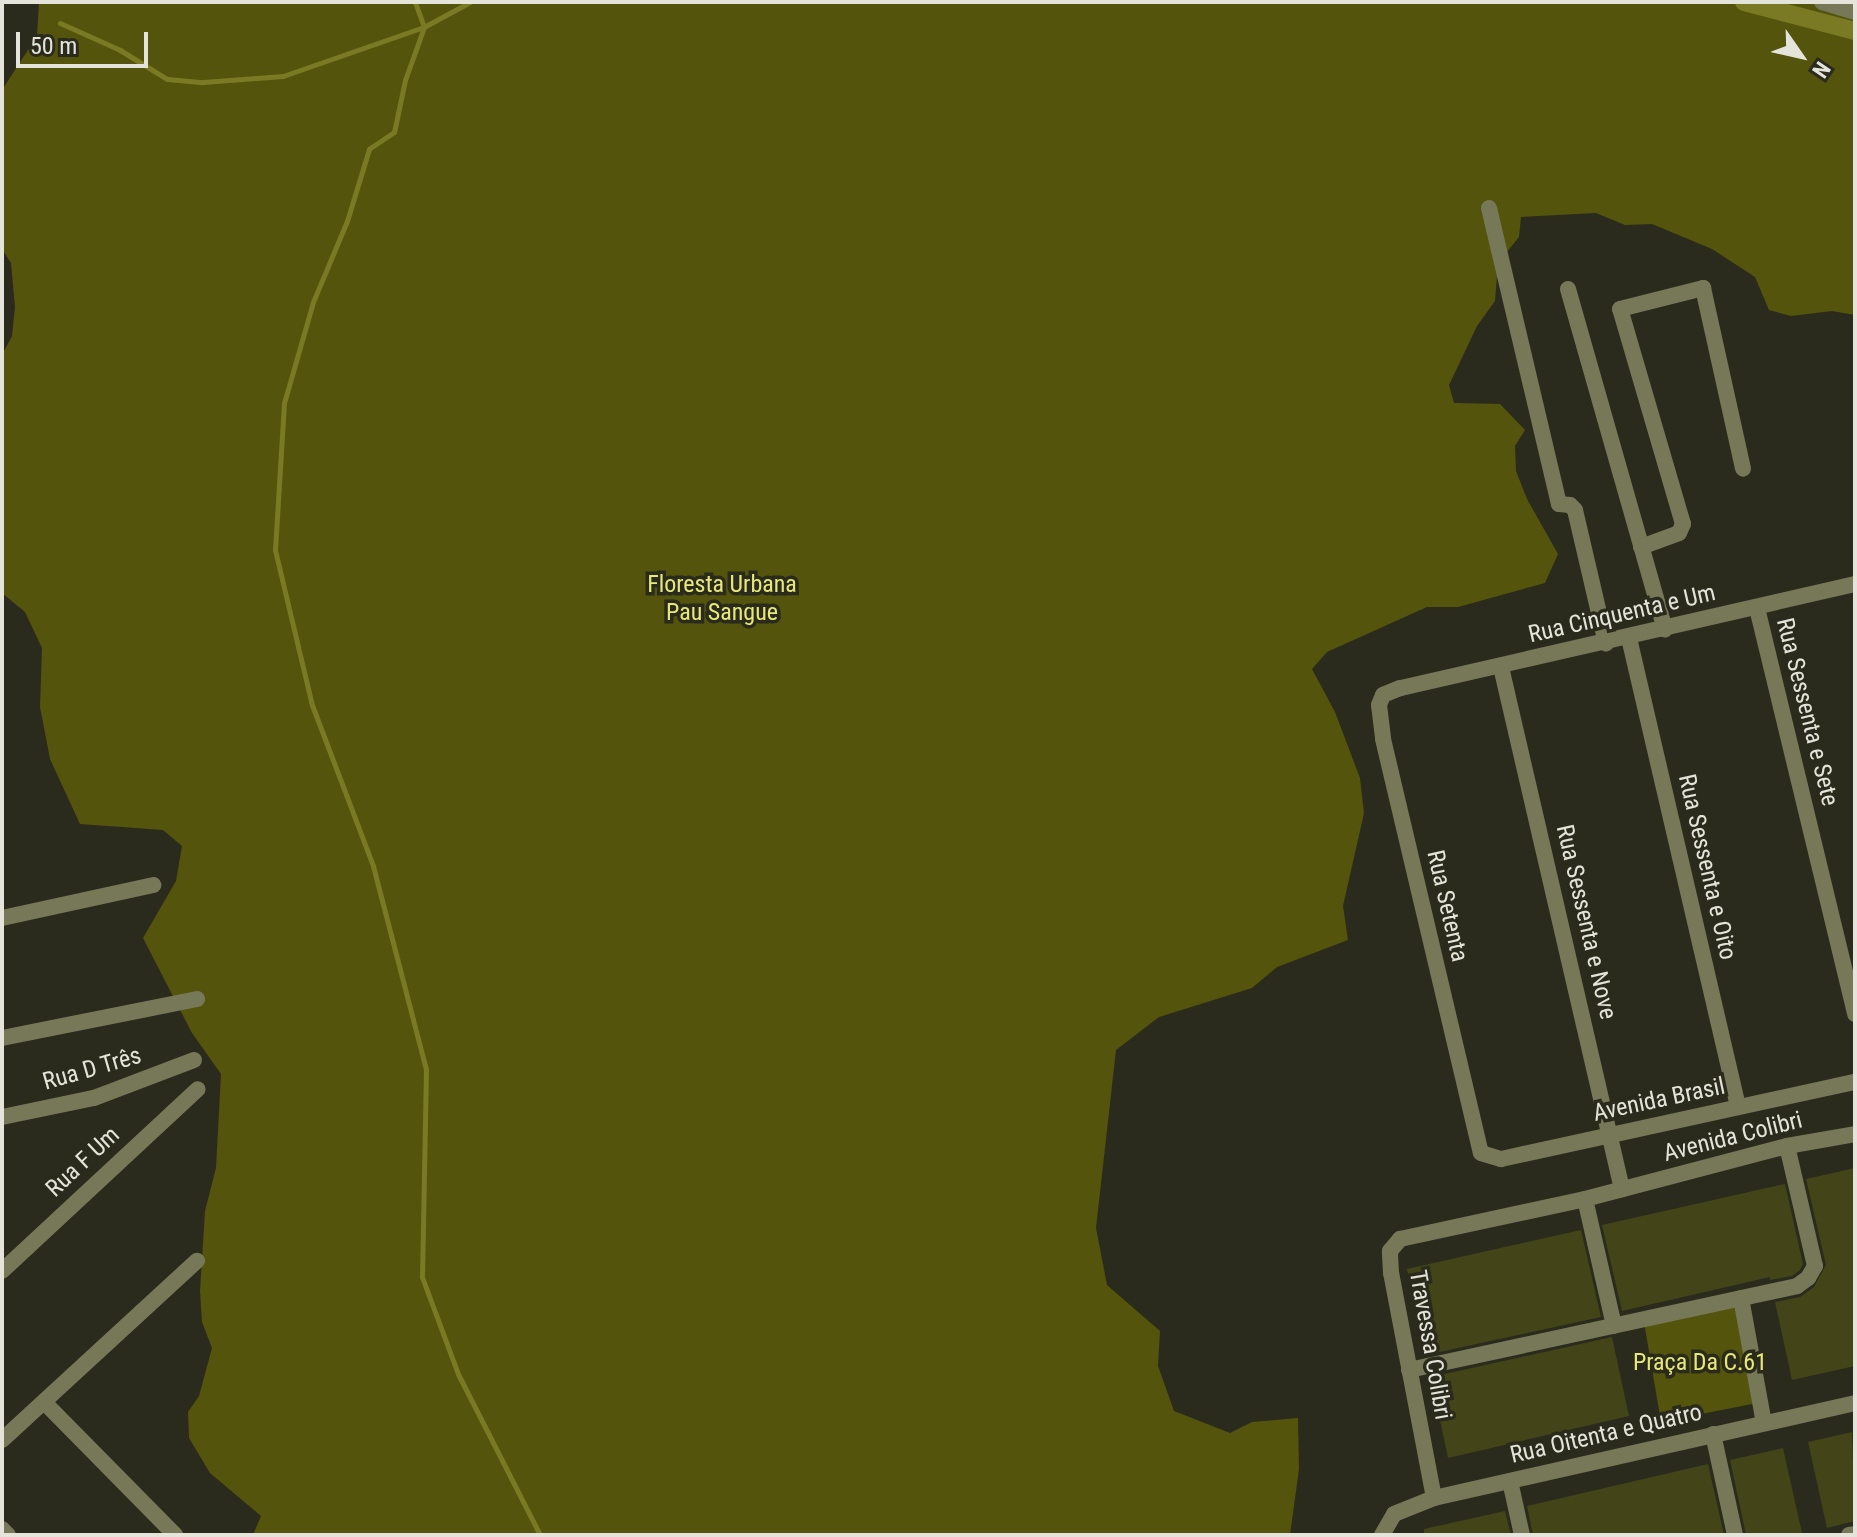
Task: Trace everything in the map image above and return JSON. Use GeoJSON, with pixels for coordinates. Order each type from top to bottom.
{"type":"FeatureCollection","features":[{"type":"Feature","properties":{"kind":"street"},"geometry":{"type":"LineString","coordinates":[[1822,2],[1855,12]]}},
{"type":"Feature","properties":{"kind":"street"},"geometry":{"type":"LineString","coordinates":[[1489,208],[1559,504],[1570,505],[1575,510],[1606,643]]}},
{"type":"Feature","properties":{"kind":"street"},"geometry":{"type":"LineString","coordinates":[[1641,547],[1679,533],[1683,524],[1620,309],[1703,288],[1743,469]]}},
{"type":"Feature","properties":{"kind":"street"},"geometry":{"type":"LineString","coordinates":[[1568,289],[1665,629]]}},
{"type":"Feature","properties":{"kind":"street","name":"Rua Cinquenta e Um"},"geometry":{"type":"LineString","coordinates":[[1400,688],[1855,584]]}},
{"type":"Feature","properties":{"kind":"street","name":"Rua Sessenta e Sete"},"geometry":{"type":"LineString","coordinates":[[1757,608],[1855,1014]]}},
{"type":"Feature","properties":{"kind":"street","name":"Rua Sessenta e Oito"},"geometry":{"type":"LineString","coordinates":[[1629,638],[1738,1107]]}},
{"type":"Feature","properties":{"kind":"street","name":"Rua Sessenta e Nove"},"geometry":{"type":"LineString","coordinates":[[1501,667],[1612,1135],[1622,1189]]}},
{"type":"Feature","properties":{"kind":"street","name":"Rua Setenta"},"geometry":{"type":"LineString","coordinates":[[1400,688],[1383,695],[1379,705],[1381,728],[1477,1146]]}},
{"type":"Feature","properties":{"kind":"street"},"geometry":{"type":"LineString","coordinates":[[2,918],[153,885]]}},
{"type":"Feature","properties":{"kind":"street","name":"Rua D Três"},"geometry":{"type":"LineString","coordinates":[[2,1038],[197,999]]}},
{"type":"Feature","properties":{"kind":"street","name":"Rua D Três"},"geometry":{"type":"LineString","coordinates":[[2,1117],[94,1098],[194,1060]]}},
{"type":"Feature","properties":{"kind":"street","name":"Avenida Brasil"},"geometry":{"type":"LineString","coordinates":[[1477,1146],[1481,1153],[1501,1159],[1855,1082]]}},
{"type":"Feature","properties":{"kind":"street","name":"Rua F Um"},"geometry":{"type":"LineString","coordinates":[[2,1271],[198,1089]]}},
{"type":"Feature","properties":{"kind":"street","name":"Avenida Colibri"},"geometry":{"type":"LineString","coordinates":[[1622,1189],[1787,1146],[1855,1134]]}},
{"type":"Feature","properties":{"kind":"street"},"geometry":{"type":"LineString","coordinates":[[1409,1370],[1797,1286],[1808,1278],[1815,1266],[1787,1146]]}},
{"type":"Feature","properties":{"kind":"street","name":"Travessa Colibri"},"geometry":{"type":"LineString","coordinates":[[1434,1498],[1391,1273],[1390,1251],[1393,1244],[1415,1232],[1622,1189]]}},
{"type":"Feature","properties":{"kind":"street"},"geometry":{"type":"LineString","coordinates":[[1585,1199],[1614,1326]]}},
{"type":"Feature","properties":{"kind":"street"},"geometry":{"type":"LineString","coordinates":[[2,1440],[197,1261]]}},
{"type":"Feature","properties":{"kind":"street"},"geometry":{"type":"LineString","coordinates":[[1741,1298],[1764,1423]]}},
{"type":"Feature","properties":{"kind":"street"},"geometry":{"type":"LineString","coordinates":[[44,1402],[175,1535]]}},
{"type":"Feature","properties":{"kind":"street","name":"Rua Oitenta e Quatro"},"geometry":{"type":"LineString","coordinates":[[1382,1535],[1386,1523],[1394,1514],[1434,1498],[1855,1403]]}},
{"type":"Feature","properties":{"kind":"street"},"geometry":{"type":"LineString","coordinates":[[1713,1434],[1735,1535]]}},
{"type":"Feature","properties":{"kind":"street"},"geometry":{"type":"LineString","coordinates":[[1510,1481],[1522,1535]]}},
{"type":"Feature","properties":{"kind":"street"},"geometry":{"type":"LineString","coordinates":[[2,1529],[8,1535]]}},
{"type":"Feature","properties":{"kind":"street"},"geometry":{"type":"LineString","coordinates":[[1849,1535],[1855,1534]]}},
{"type":"Feature","properties":{"kind":"green space","name":"Floresta Urbana Pau Sangue"},"geometry":{"type":"Polygon","coordinates":[[[39,2],[1855,2],[1855,315],[1832,311],[1791,316],[1769,310],[1755,277],[1712,249],[1652,224],[1625,225],[1596,213],[1521,217],[1519,237],[1498,263],[1495,301],[1477,326],[1449,385],[1454,403],[1500,404],[1525,430],[1515,446],[1516,471],[1527,499],[1558,554],[1545,583],[1458,607],[1427,607],[1327,652],[1312,669],[1335,712],[1360,778],[1364,813],[1343,906],[1348,940],[1277,967],[1252,988],[1159,1017],[1116,1050],[1096,1228],[1107,1285],[1160,1331],[1158,1366],[1174,1411],[1230,1433],[1252,1422],[1298,1418],[1299,1469],[1290,1535],[253,1535],[261,1516],[210,1473],[189,1438],[188,1412],[199,1396],[212,1348],[202,1322],[200,1291],[205,1211],[216,1168],[221,1074],[192,1033],[143,938],[176,881],[182,846],[163,830],[80,824],[50,759],[40,707],[42,648],[25,612],[2,593],[2,355],[12,336],[15,307],[11,263],[2,249],[2,90],[37,36],[39,2]]]}},
{"type":"Feature","properties":{"kind":"green space","name":"Praça Da C.61"},"geometry":{"type":"Polygon","coordinates":[[[1739,1301],[1757,1403],[1661,1422],[1644,1322],[1739,1301]]]}},
{"type":"Feature","properties":{"kind":"building"},"geometry":{"type":"Polygon","coordinates":[[[1855,1168],[1855,1366],[1792,1380],[1775,1302],[1800,1297],[1814,1287],[1826,1265],[1806,1179],[1855,1168]]]}},
{"type":"Feature","properties":{"kind":"building"},"geometry":{"type":"Polygon","coordinates":[[[1785,1184],[1803,1264],[1800,1270],[1792,1276],[1770,1280],[1770,1277],[1622,1311],[1602,1225],[1785,1184]]]}},
{"type":"Feature","properties":{"kind":"building"},"geometry":{"type":"Polygon","coordinates":[[[1581,1230],[1601,1317],[1426,1355],[1407,1269],[1581,1230]]]}},
{"type":"Feature","properties":{"kind":"building"},"geometry":{"type":"Polygon","coordinates":[[[1612,1337],[1629,1416],[1448,1458],[1431,1377],[1612,1337]]]}},
{"type":"Feature","properties":{"kind":"building"},"geometry":{"type":"Polygon","coordinates":[[[1852,1432],[1855,1521],[1827,1528],[1808,1442],[1852,1432]]]}},
{"type":"Feature","properties":{"kind":"building"},"geometry":{"type":"Polygon","coordinates":[[[1783,1448],[1802,1533],[1746,1535],[1730,1460],[1783,1448]]]}},
{"type":"Feature","properties":{"kind":"building"},"geometry":{"type":"Polygon","coordinates":[[[1708,1464],[1724,1535],[1533,1535],[1527,1506],[1708,1464]]]}},
{"type":"Feature","properties":{"kind":"building"},"geometry":{"type":"Polygon","coordinates":[[[1505,1511],[1511,1535],[1424,1535],[1424,1529],[1505,1511]]]}},
{"type":"Feature","properties":{"kind":"waterway"},"geometry":{"type":"LineString","coordinates":[[60,23],[120,50],[167,79],[203,82],[283,76],[424,27],[415,2]]}},
{"type":"Feature","properties":{"kind":"waterway"},"geometry":{"type":"LineString","coordinates":[[470,2],[424,27],[405,80],[394,132],[369,149],[347,221],[313,302],[284,403],[275,550],[312,705],[373,866],[426,1069],[422,1277],[458,1374],[540,1535]]}},
{"type":"Feature","properties":{"kind":"waterway"},"geometry":{"type":"LineString","coordinates":[[1744,2],[1855,31]]}}]}
